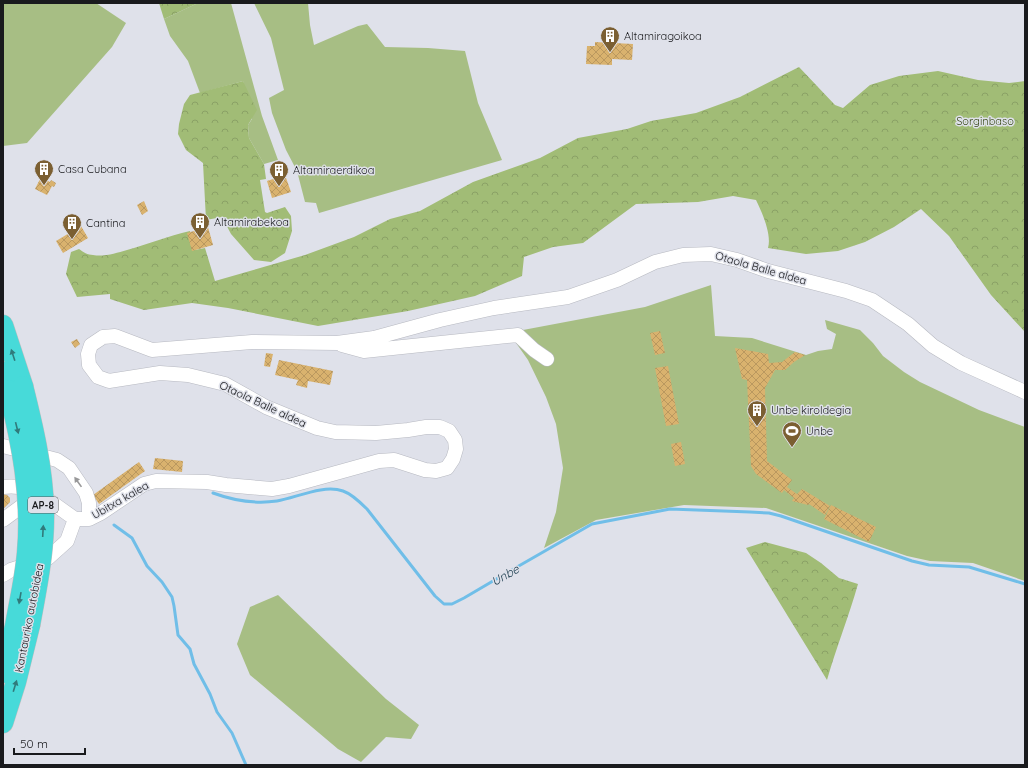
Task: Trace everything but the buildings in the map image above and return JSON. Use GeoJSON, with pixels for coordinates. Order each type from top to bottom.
{"type":"FeatureCollection","features":[{"type":"Feature","properties":{"kind":"highway","name":"Kantauriko autobidea"},"geometry":{"type":"LineString","coordinates":[[3,325],[26,470],[28,515],[22,626],[16,682],[3,723]]}},
{"type":"Feature","properties":{"kind":"highway","name":"Kantauriko autobidea"},"geometry":{"type":"LineString","coordinates":[[3,673],[22,626]]}},
{"type":"Feature","properties":{"kind":"street","name":"Otaola Balle aldea"},"geometry":{"type":"LineString","coordinates":[[156,481],[207,482],[226,485],[272,488],[289,486],[379,461],[394,460],[426,470],[436,471],[446,468],[453,460],[456,449],[455,440],[449,431],[440,427],[426,426],[408,430],[376,433],[334,432],[317,428],[266,407],[225,384],[188,375],[160,373],[109,381],[98,377],[89,365],[88,354],[91,345],[103,337],[115,336],[152,350],[252,342],[300,344],[337,343],[374,338],[440,320],[494,308],[568,297],[617,280],[655,262],[683,255],[712,254],[737,260],[768,271],[846,291],[872,300],[908,324],[933,346],[961,363],[1025,392]]}},
{"type":"Feature","properties":{"kind":"street","name":"Otaola Balle aldea"},"geometry":{"type":"LineString","coordinates":[[337,343],[364,351],[518,335],[534,350],[547,359]]}},
{"type":"Feature","properties":{"kind":"street"},"geometry":{"type":"LineString","coordinates":[[3,446],[57,460],[69,468],[86,493],[89,503],[82,519],[67,540],[48,558],[11,570],[3,575]]}},
{"type":"Feature","properties":{"kind":"street","name":"Ubitxa kalea"},"geometry":{"type":"LineString","coordinates":[[82,519],[102,513],[144,484],[156,481]]}},
{"type":"Feature","properties":{"kind":"street"},"geometry":{"type":"LineString","coordinates":[[3,487],[13,486],[28,489],[34,496],[47,499],[82,519]]}},
{"type":"Feature","properties":{"kind":"street"},"geometry":{"type":"LineString","coordinates":[[3,520],[34,496]]}},
{"type":"Feature","properties":{"kind":"green space"},"geometry":{"type":"Polygon","coordinates":[[[3,3],[96,3],[126,23],[112,47],[27,143],[3,146],[3,3]]]}},
{"type":"Feature","properties":{"kind":"green space"},"geometry":{"type":"Polygon","coordinates":[[[159,3],[198,3],[164,19],[159,3]]]}},
{"type":"Feature","properties":{"kind":"green space"},"geometry":{"type":"Polygon","coordinates":[[[198,3],[231,3],[262,116],[278,160],[264,164],[249,138],[248,125],[252,119],[243,81],[200,93],[188,61],[170,36],[164,19],[198,3]]]}},
{"type":"Feature","properties":{"kind":"green space"},"geometry":{"type":"Polygon","coordinates":[[[254,3],[308,3],[314,45],[358,26],[367,24],[385,47],[465,51],[478,103],[502,160],[319,213],[316,203],[305,202],[297,171],[286,150],[272,113],[269,98],[284,90],[271,38],[254,3]]]}},
{"type":"Feature","properties":{"kind":"green space","name":"Sorginbaso"},"geometry":{"type":"Polygon","coordinates":[[[799,67],[835,105],[843,108],[870,85],[899,76],[938,71],[978,80],[1009,83],[1025,81],[1025,332],[991,295],[949,236],[921,209],[894,227],[865,242],[838,251],[806,254],[768,248],[768,230],[756,200],[733,196],[698,202],[636,204],[583,243],[553,247],[524,257],[522,276],[475,296],[408,311],[318,326],[228,308],[192,303],[144,310],[110,299],[110,294],[77,297],[66,274],[71,252],[79,249],[89,254],[106,255],[190,231],[195,250],[205,248],[215,281],[305,255],[354,237],[390,219],[420,211],[473,182],[540,158],[578,138],[627,129],[651,121],[696,113],[740,97],[799,67]]]}},
{"type":"Feature","properties":{"kind":"green space"},"geometry":{"type":"Polygon","coordinates":[[[243,81],[257,110],[248,125],[249,138],[264,164],[266,179],[260,180],[265,212],[267,213],[285,207],[291,216],[292,231],[285,253],[271,262],[254,260],[231,234],[222,217],[206,220],[203,163],[186,150],[178,134],[184,104],[190,95],[243,81]]]}},
{"type":"Feature","properties":{"kind":"green space","name":"Unbe"},"geometry":{"type":"Polygon","coordinates":[[[711,285],[715,336],[752,338],[806,355],[832,349],[836,334],[827,329],[825,320],[860,330],[883,356],[920,382],[979,410],[1025,427],[1025,581],[973,563],[930,561],[907,556],[766,508],[684,505],[596,520],[544,548],[556,512],[563,468],[556,424],[546,397],[528,360],[514,340],[523,330],[645,307],[711,285]]]}},
{"type":"Feature","properties":{"kind":"green space"},"geometry":{"type":"Polygon","coordinates":[[[765,542],[806,553],[839,578],[858,584],[827,680],[746,548],[765,542]]]}},
{"type":"Feature","properties":{"kind":"green space"},"geometry":{"type":"Polygon","coordinates":[[[278,595],[386,699],[419,725],[411,739],[386,737],[361,762],[338,749],[250,675],[237,644],[250,607],[278,595]]]}},
{"type":"Feature","properties":{"kind":"waterway","name":"Unbe"},"geometry":{"type":"LineString","coordinates":[[213,493],[228,498],[253,502],[269,502],[318,490],[335,489],[346,492],[356,498],[367,509],[435,596],[444,604],[452,604],[464,598],[592,524],[670,509],[769,513],[912,561],[929,565],[969,567],[1025,584]]}},
{"type":"Feature","properties":{"kind":"waterway"},"geometry":{"type":"LineString","coordinates":[[114,525],[132,538],[147,566],[162,582],[172,597],[178,635],[190,649],[194,664],[210,694],[217,712],[232,733],[246,765]]}},
{"type":"Feature","properties":{"kind":"place","name":"Altamiragoikoa"},"geometry":{"type":"Point","coordinates":[610,53]}},
{"type":"Feature","properties":{"kind":"place","name":"Casa Cubana"},"geometry":{"type":"Point","coordinates":[44,186]}},
{"type":"Feature","properties":{"kind":"place","name":"Altamiraerdikoa"},"geometry":{"type":"Point","coordinates":[279,187]}},
{"type":"Feature","properties":{"kind":"place","name":"Altamirabekoa"},"geometry":{"type":"Point","coordinates":[200,239]}},
{"type":"Feature","properties":{"kind":"place","name":"Cantina"},"geometry":{"type":"Point","coordinates":[72,240]}},
{"type":"Feature","properties":{"kind":"place","name":"Unbe kiroldegia"},"geometry":{"type":"Point","coordinates":[757,427]}},
{"type":"Feature","properties":{"kind":"place","name":"Unbe"},"geometry":{"type":"Point","coordinates":[792,448]}}]}
